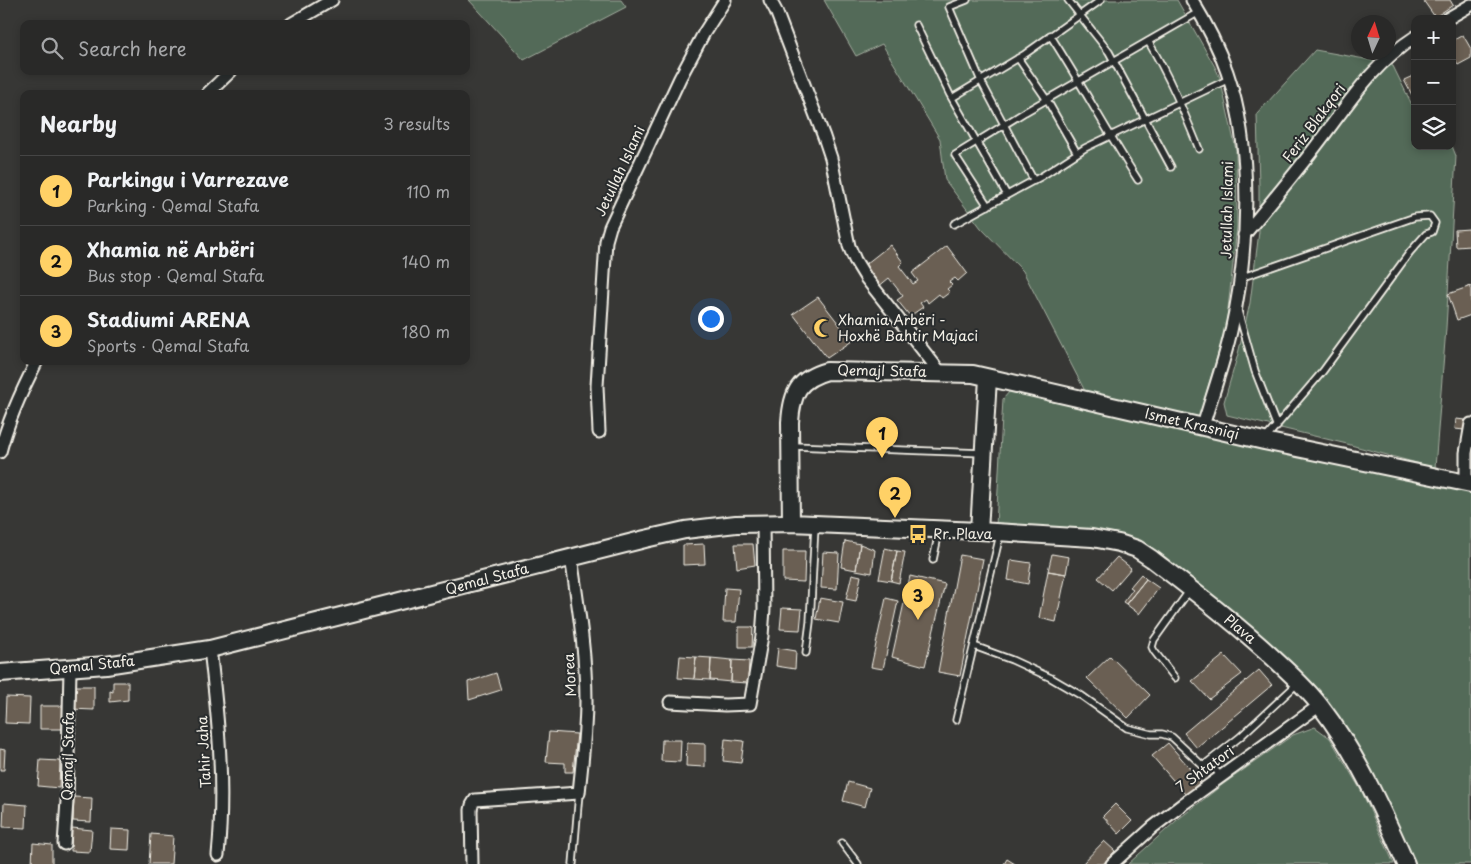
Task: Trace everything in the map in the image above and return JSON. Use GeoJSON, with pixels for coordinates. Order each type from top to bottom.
{"type":"FeatureCollection","features":[{"type":"Feature","properties":{"kind":"street"},"geometry":{"type":"LineString","coordinates":[[298,20],[332,0]]}},
{"type":"Feature","properties":{"kind":"street","name":"Jetullah Islami"},"geometry":{"type":"LineString","coordinates":[[599,432],[597,386],[606,241],[610,227],[680,78],[704,32],[725,0]]}},
{"type":"Feature","properties":{"kind":"street"},"geometry":{"type":"LineString","coordinates":[[770,0],[776,11],[831,158],[849,246],[855,260],[866,278],[940,372]]}},
{"type":"Feature","properties":{"kind":"street","name":"Jetullah Islami"},"geometry":{"type":"LineString","coordinates":[[1192,0],[1217,47],[1229,80],[1240,128],[1244,158],[1244,235],[1236,306],[1230,334],[1203,426]]}},
{"type":"Feature","properties":{"kind":"street"},"geometry":{"type":"LineString","coordinates":[[1453,15],[1471,5]]}},
{"type":"Feature","properties":{"kind":"street","name":"Feriz Blakqori"},"geometry":{"type":"LineString","coordinates":[[1244,235],[1310,154],[1366,79],[1388,56],[1411,40]]}},
{"type":"Feature","properties":{"kind":"street"},"geometry":{"type":"LineString","coordinates":[[211,90],[227,75]]}},
{"type":"Feature","properties":{"kind":"street"},"geometry":{"type":"LineString","coordinates":[[0,452],[11,415],[35,365]]}},
{"type":"Feature","properties":{"kind":"street","name":"Qemajl Stafa"},"geometry":{"type":"LineString","coordinates":[[791,523],[791,407],[794,395],[808,378],[818,373],[838,370],[940,372],[973,374],[988,378]]}},
{"type":"Feature","properties":{"kind":"street"},"geometry":{"type":"LineString","coordinates":[[979,531],[988,378]]}},
{"type":"Feature","properties":{"kind":"street","name":"Ismet Krasniqi"},"geometry":{"type":"LineString","coordinates":[[988,378],[1264,441],[1468,484]]}},
{"type":"Feature","properties":{"kind":"street"},"geometry":{"type":"LineString","coordinates":[[1468,484],[1466,453],[1471,424]]}},
{"type":"Feature","properties":{"kind":"street"},"geometry":{"type":"LineString","coordinates":[[670,702],[725,705],[750,704],[762,636],[764,608],[763,523]]}},
{"type":"Feature","properties":{"kind":"street","name":"Qemal Stafa"},"geometry":{"type":"LineString","coordinates":[[0,673],[70,669],[210,649],[571,557],[685,530],[736,524],[791,523],[979,531]]}},
{"type":"Feature","properties":{"kind":"street","name":"Plava"},"geometry":{"type":"LineString","coordinates":[[979,531],[1092,538],[1119,543],[1137,549],[1152,559],[1251,638],[1299,682],[1320,705],[1368,782],[1406,864]]}},
{"type":"Feature","properties":{"kind":"street","name":"Morea"},"geometry":{"type":"LineString","coordinates":[[571,557],[586,669],[586,703],[580,793]]}},
{"type":"Feature","properties":{"kind":"street","name":"Tahir Jaha"},"geometry":{"type":"LineString","coordinates":[[210,649],[216,700],[220,770],[221,815],[218,855]]}},
{"type":"Feature","properties":{"kind":"street","name":"Qemajl Stafa"},"geometry":{"type":"LineString","coordinates":[[64,844],[67,801],[70,669]]}},
{"type":"Feature","properties":{"kind":"street","name":"7 Shtatori"},"geometry":{"type":"LineString","coordinates":[[1112,864],[1153,827],[1320,705]]}},
{"type":"Feature","properties":{"kind":"street"},"geometry":{"type":"LineString","coordinates":[[472,864],[471,810],[475,800],[580,793]]}},
{"type":"Feature","properties":{"kind":"lane"},"geometry":{"type":"LineString","coordinates":[[966,0],[949,7],[980,81],[1034,180]]}},
{"type":"Feature","properties":{"kind":"lane"},"geometry":{"type":"LineString","coordinates":[[1068,0],[1114,61],[1171,167]]}},
{"type":"Feature","properties":{"kind":"lane"},"geometry":{"type":"LineString","coordinates":[[952,98],[1018,58],[1102,0]]}},
{"type":"Feature","properties":{"kind":"lane"},"geometry":{"type":"LineString","coordinates":[[988,206],[955,155],[1199,11]]}},
{"type":"Feature","properties":{"kind":"lane"},"geometry":{"type":"LineString","coordinates":[[916,25],[952,98],[1007,195]]}},
{"type":"Feature","properties":{"kind":"lane"},"geometry":{"type":"LineString","coordinates":[[1050,35],[1080,81],[1109,136],[1138,180]]}},
{"type":"Feature","properties":{"kind":"lane"},"geometry":{"type":"LineString","coordinates":[[1148,41],[1181,102],[1199,149]]}},
{"type":"Feature","properties":{"kind":"lane"},"geometry":{"type":"LineString","coordinates":[[1018,58],[1077,152]]}},
{"type":"Feature","properties":{"kind":"lane"},"geometry":{"type":"LineString","coordinates":[[954,224],[1034,180],[1077,152],[1229,80]]}},
{"type":"Feature","properties":{"kind":"lane"},"geometry":{"type":"LineString","coordinates":[[1240,278],[1415,217],[1430,216],[1435,223],[1432,232],[1426,234],[1410,252],[1340,348],[1264,441]]}},
{"type":"Feature","properties":{"kind":"lane"},"geometry":{"type":"LineString","coordinates":[[1236,306],[1255,371],[1277,427]]}},
{"type":"Feature","properties":{"kind":"lane"},"geometry":{"type":"LineString","coordinates":[[790,446],[983,453]]}},
{"type":"Feature","properties":{"kind":"lane"},"geometry":{"type":"LineString","coordinates":[[806,653],[815,524]]}},
{"type":"Feature","properties":{"kind":"lane"},"geometry":{"type":"LineString","coordinates":[[934,560],[940,530]]}},
{"type":"Feature","properties":{"kind":"lane"},"geometry":{"type":"LineString","coordinates":[[956,720],[1001,532]]}},
{"type":"Feature","properties":{"kind":"lane"},"geometry":{"type":"LineString","coordinates":[[1176,678],[1152,647],[1154,640],[1190,589]]}},
{"type":"Feature","properties":{"kind":"lane"},"geometry":{"type":"LineString","coordinates":[[974,646],[1012,660],[1051,678],[1082,696],[1128,728],[1172,737],[1203,766],[1240,737],[1299,682]]}},
{"type":"Feature","properties":{"kind":"lane"},"geometry":{"type":"LineString","coordinates":[[1208,762],[1221,776]]}},
{"type":"Feature","properties":{"kind":"lane","name":"Morea"},"geometry":{"type":"LineString","coordinates":[[573,864],[580,793]]}},
{"type":"Feature","properties":{"kind":"lane"},"geometry":{"type":"LineString","coordinates":[[842,843],[858,864]]}},
{"type":"Feature","properties":{"kind":"green space"},"geometry":{"type":"Polygon","coordinates":[[[469,0],[621,0],[626,7],[524,60],[469,0]]]}},
{"type":"Feature","properties":{"kind":"green space"},"geometry":{"type":"Polygon","coordinates":[[[824,0],[1177,0],[1220,78],[1236,150],[1237,227],[1226,327],[1199,417],[1086,393],[1023,271],[981,228],[945,180],[940,139],[882,44],[856,56],[824,0]]]}},
{"type":"Feature","properties":{"kind":"green space"},"geometry":{"type":"Polygon","coordinates":[[[1315,50],[1351,56],[1351,60],[1376,61],[1393,66],[1411,103],[1411,150],[1454,150],[1456,156],[1446,328],[1435,468],[1347,444],[1227,415],[1224,402],[1250,303],[1259,232],[1257,114],[1315,50]]]}},
{"type":"Feature","properties":{"kind":"green space"},"geometry":{"type":"Polygon","coordinates":[[[1010,391],[1471,490],[1471,864],[1416,864],[1381,788],[1347,729],[1312,682],[1272,646],[1148,549],[996,526],[1003,399],[1010,391]]]}},
{"type":"Feature","properties":{"kind":"green space"},"geometry":{"type":"Polygon","coordinates":[[[1315,727],[1330,738],[1362,792],[1394,864],[1128,864],[1176,821],[1222,785],[1293,735],[1315,727]]]}},
{"type":"Feature","properties":{"kind":"building"},"geometry":{"type":"Polygon","coordinates":[[[1423,0],[1450,0],[1453,5],[1438,15],[1434,15],[1423,0]]]}},
{"type":"Feature","properties":{"kind":"building"},"geometry":{"type":"Polygon","coordinates":[[[1463,35],[1471,49],[1471,58],[1458,65],[1456,61],[1456,39],[1463,35]]]}},
{"type":"Feature","properties":{"kind":"building"},"geometry":{"type":"Polygon","coordinates":[[[1411,77],[1411,93],[1404,80],[1411,77]]]}},
{"type":"Feature","properties":{"kind":"building"},"geometry":{"type":"Polygon","coordinates":[[[1469,229],[1471,246],[1456,247],[1455,230],[1469,229]]]}},
{"type":"Feature","properties":{"kind":"building"},"geometry":{"type":"Polygon","coordinates":[[[890,245],[903,262],[899,266],[913,284],[918,281],[912,273],[947,246],[967,273],[958,281],[955,278],[949,282],[952,285],[947,289],[950,292],[942,298],[939,294],[928,303],[926,299],[920,303],[923,307],[910,316],[897,300],[903,296],[889,278],[878,287],[862,267],[890,245]]]}},
{"type":"Feature","properties":{"kind":"building"},"geometry":{"type":"Polygon","coordinates":[[[1471,286],[1471,315],[1457,320],[1448,294],[1471,286]]]}},
{"type":"Feature","properties":{"kind":"building","name":"Xhamia Arbëri - Hoxhë Bahtir Majaci"},"geometry":{"type":"Polygon","coordinates":[[[818,297],[852,341],[827,358],[793,314],[818,297]]]}},
{"type":"Feature","properties":{"kind":"building"},"geometry":{"type":"Polygon","coordinates":[[[1456,419],[1465,420],[1464,430],[1455,429],[1456,419]]]}},
{"type":"Feature","properties":{"kind":"building"},"geometry":{"type":"Polygon","coordinates":[[[845,541],[860,544],[856,570],[841,567],[845,541]]]}},
{"type":"Feature","properties":{"kind":"building"},"geometry":{"type":"Polygon","coordinates":[[[704,544],[705,564],[683,565],[683,545],[704,544]]]}},
{"type":"Feature","properties":{"kind":"building"},"geometry":{"type":"Polygon","coordinates":[[[735,544],[753,544],[755,565],[737,568],[735,544]]]}},
{"type":"Feature","properties":{"kind":"building"},"geometry":{"type":"Polygon","coordinates":[[[860,544],[875,550],[872,573],[856,570],[860,544]]]}},
{"type":"Feature","properties":{"kind":"building"},"geometry":{"type":"Polygon","coordinates":[[[885,548],[897,551],[891,581],[879,579],[885,548]]]}},
{"type":"Feature","properties":{"kind":"building"},"geometry":{"type":"Polygon","coordinates":[[[783,551],[805,551],[804,582],[783,581],[783,551]]]}},
{"type":"Feature","properties":{"kind":"building"},"geometry":{"type":"Polygon","coordinates":[[[897,551],[905,552],[899,583],[891,581],[897,551]]]}},
{"type":"Feature","properties":{"kind":"building"},"geometry":{"type":"Polygon","coordinates":[[[823,552],[839,553],[837,589],[821,588],[823,552]]]}},
{"type":"Feature","properties":{"kind":"building"},"geometry":{"type":"Polygon","coordinates":[[[1052,554],[1069,557],[1066,574],[1048,571],[1052,554]]]}},
{"type":"Feature","properties":{"kind":"building"},"geometry":{"type":"Polygon","coordinates":[[[960,555],[983,559],[960,676],[938,672],[960,555]]]}},
{"type":"Feature","properties":{"kind":"building"},"geometry":{"type":"Polygon","coordinates":[[[1117,557],[1131,568],[1112,590],[1098,578],[1117,557]]]}},
{"type":"Feature","properties":{"kind":"building"},"geometry":{"type":"Polygon","coordinates":[[[1011,560],[1031,563],[1028,584],[1008,580],[1011,560]]]}},
{"type":"Feature","properties":{"kind":"building"},"geometry":{"type":"Polygon","coordinates":[[[1048,571],[1066,574],[1056,622],[1039,618],[1048,571]]]}},
{"type":"Feature","properties":{"kind":"building"},"geometry":{"type":"Polygon","coordinates":[[[852,574],[861,576],[856,601],[846,599],[852,574]]]}},
{"type":"Feature","properties":{"kind":"building"},"geometry":{"type":"Polygon","coordinates":[[[1141,574],[1146,579],[1126,604],[1123,602],[1133,589],[1130,587],[1141,574]]]}},
{"type":"Feature","properties":{"kind":"building"},"geometry":{"type":"Polygon","coordinates":[[[910,576],[945,584],[925,666],[892,657],[910,576]]]}},
{"type":"Feature","properties":{"kind":"building"},"geometry":{"type":"Polygon","coordinates":[[[1146,579],[1159,588],[1139,614],[1126,604],[1146,579]]]}},
{"type":"Feature","properties":{"kind":"building"},"geometry":{"type":"Polygon","coordinates":[[[725,588],[739,589],[736,622],[723,622],[725,588]]]}},
{"type":"Feature","properties":{"kind":"building"},"geometry":{"type":"Polygon","coordinates":[[[820,598],[843,602],[839,623],[816,619],[820,598]]]}},
{"type":"Feature","properties":{"kind":"building"},"geometry":{"type":"Polygon","coordinates":[[[886,598],[898,601],[883,669],[871,667],[886,598]]]}},
{"type":"Feature","properties":{"kind":"building"},"geometry":{"type":"Polygon","coordinates":[[[782,608],[802,609],[800,630],[780,629],[782,608]]]}},
{"type":"Feature","properties":{"kind":"building"},"geometry":{"type":"Polygon","coordinates":[[[739,627],[753,627],[752,647],[739,647],[739,627]]]}},
{"type":"Feature","properties":{"kind":"building"},"geometry":{"type":"Polygon","coordinates":[[[778,648],[796,651],[795,669],[776,666],[778,648]]]}},
{"type":"Feature","properties":{"kind":"building"},"geometry":{"type":"Polygon","coordinates":[[[1224,655],[1242,674],[1209,699],[1192,681],[1224,655]]]}},
{"type":"Feature","properties":{"kind":"building"},"geometry":{"type":"Polygon","coordinates":[[[680,656],[696,657],[694,679],[678,678],[680,656]]]}},
{"type":"Feature","properties":{"kind":"building"},"geometry":{"type":"Polygon","coordinates":[[[1110,656],[1150,695],[1128,718],[1087,678],[1110,656]]]}},
{"type":"Feature","properties":{"kind":"building"},"geometry":{"type":"Polygon","coordinates":[[[696,657],[711,658],[710,680],[694,679],[696,657]]]}},
{"type":"Feature","properties":{"kind":"building"},"geometry":{"type":"Polygon","coordinates":[[[711,658],[732,660],[731,682],[710,680],[711,658]]]}},
{"type":"Feature","properties":{"kind":"building"},"geometry":{"type":"Polygon","coordinates":[[[732,660],[749,661],[748,683],[731,682],[732,660]]]}},
{"type":"Feature","properties":{"kind":"building"},"geometry":{"type":"Polygon","coordinates":[[[1259,670],[1272,685],[1197,748],[1184,733],[1259,670]]]}},
{"type":"Feature","properties":{"kind":"building"},"geometry":{"type":"Polygon","coordinates":[[[496,673],[501,690],[469,700],[468,682],[496,673]]]}},
{"type":"Feature","properties":{"kind":"building"},"geometry":{"type":"Polygon","coordinates":[[[113,682],[128,682],[128,700],[110,702],[110,691],[113,692],[113,682]]]}},
{"type":"Feature","properties":{"kind":"building"},"geometry":{"type":"Polygon","coordinates":[[[72,686],[94,686],[94,710],[71,709],[72,686]]]}},
{"type":"Feature","properties":{"kind":"building"},"geometry":{"type":"Polygon","coordinates":[[[6,697],[30,698],[29,724],[5,723],[6,697]]]}},
{"type":"Feature","properties":{"kind":"building"},"geometry":{"type":"Polygon","coordinates":[[[40,706],[63,706],[63,729],[40,729],[40,706]]]}},
{"type":"Feature","properties":{"kind":"building"},"geometry":{"type":"Polygon","coordinates":[[[549,732],[577,734],[573,772],[565,772],[565,763],[546,762],[549,732]]]}},
{"type":"Feature","properties":{"kind":"building"},"geometry":{"type":"Polygon","coordinates":[[[725,739],[744,741],[741,763],[723,761],[725,739]]]}},
{"type":"Feature","properties":{"kind":"building"},"geometry":{"type":"Polygon","coordinates":[[[662,740],[681,740],[680,762],[661,761],[662,740]]]}},
{"type":"Feature","properties":{"kind":"building"},"geometry":{"type":"Polygon","coordinates":[[[687,743],[705,744],[705,767],[686,766],[687,743]]]}},
{"type":"Feature","properties":{"kind":"building"},"geometry":{"type":"Polygon","coordinates":[[[1168,743],[1201,781],[1186,795],[1152,756],[1168,743]]]}},
{"type":"Feature","properties":{"kind":"building"},"geometry":{"type":"Polygon","coordinates":[[[0,749],[5,750],[4,770],[0,770],[0,749]]]}},
{"type":"Feature","properties":{"kind":"building"},"geometry":{"type":"Polygon","coordinates":[[[40,760],[60,761],[59,788],[38,786],[40,760]]]}},
{"type":"Feature","properties":{"kind":"building"},"geometry":{"type":"Polygon","coordinates":[[[848,782],[870,788],[865,807],[843,801],[848,782]]]}},
{"type":"Feature","properties":{"kind":"building"},"geometry":{"type":"Polygon","coordinates":[[[74,797],[92,798],[91,822],[73,821],[74,797]]]}},
{"type":"Feature","properties":{"kind":"building"},"geometry":{"type":"Polygon","coordinates":[[[4,803],[27,805],[26,828],[3,827],[4,803]]]}},
{"type":"Feature","properties":{"kind":"building"},"geometry":{"type":"Polygon","coordinates":[[[1115,804],[1132,821],[1119,834],[1103,816],[1115,804]]]}},
{"type":"Feature","properties":{"kind":"building"},"geometry":{"type":"Polygon","coordinates":[[[72,828],[92,830],[90,852],[71,851],[72,828]]]}},
{"type":"Feature","properties":{"kind":"building"},"geometry":{"type":"Polygon","coordinates":[[[111,829],[130,830],[129,850],[110,849],[111,829]]]}},
{"type":"Feature","properties":{"kind":"building"},"geometry":{"type":"Polygon","coordinates":[[[151,834],[173,836],[171,864],[149,864],[151,834]]]}},
{"type":"Feature","properties":{"kind":"building"},"geometry":{"type":"Polygon","coordinates":[[[1104,841],[1115,851],[1103,864],[1082,864],[1104,841]]]}},
{"type":"Feature","properties":{"kind":"building"},"geometry":{"type":"Polygon","coordinates":[[[33,843],[52,845],[52,864],[32,864],[33,843]]]}},
{"type":"Feature","properties":{"kind":"building"},"geometry":{"type":"Polygon","coordinates":[[[1007,859],[1015,864],[1004,864],[1007,859]]]}},
{"type":"Feature","properties":{"kind":"place","name":"Xhamia Arbëri - Hoxhë Bahtir Majaci"},"geometry":{"type":"Point","coordinates":[823,328]}},
{"type":"Feature","properties":{"kind":"place","name":"Parkingu i Varrezave"},"geometry":{"type":"Point","coordinates":[882,458]}},
{"type":"Feature","properties":{"kind":"place","name":"Xhamia në Arbëri"},"geometry":{"type":"Point","coordinates":[895,518]}},
{"type":"Feature","properties":{"kind":"place","name":"Rr. Plava"},"geometry":{"type":"Point","coordinates":[918,534]}},
{"type":"Feature","properties":{"kind":"place","name":"Stadiumi ARENA"},"geometry":{"type":"Point","coordinates":[918,620]}}]}
